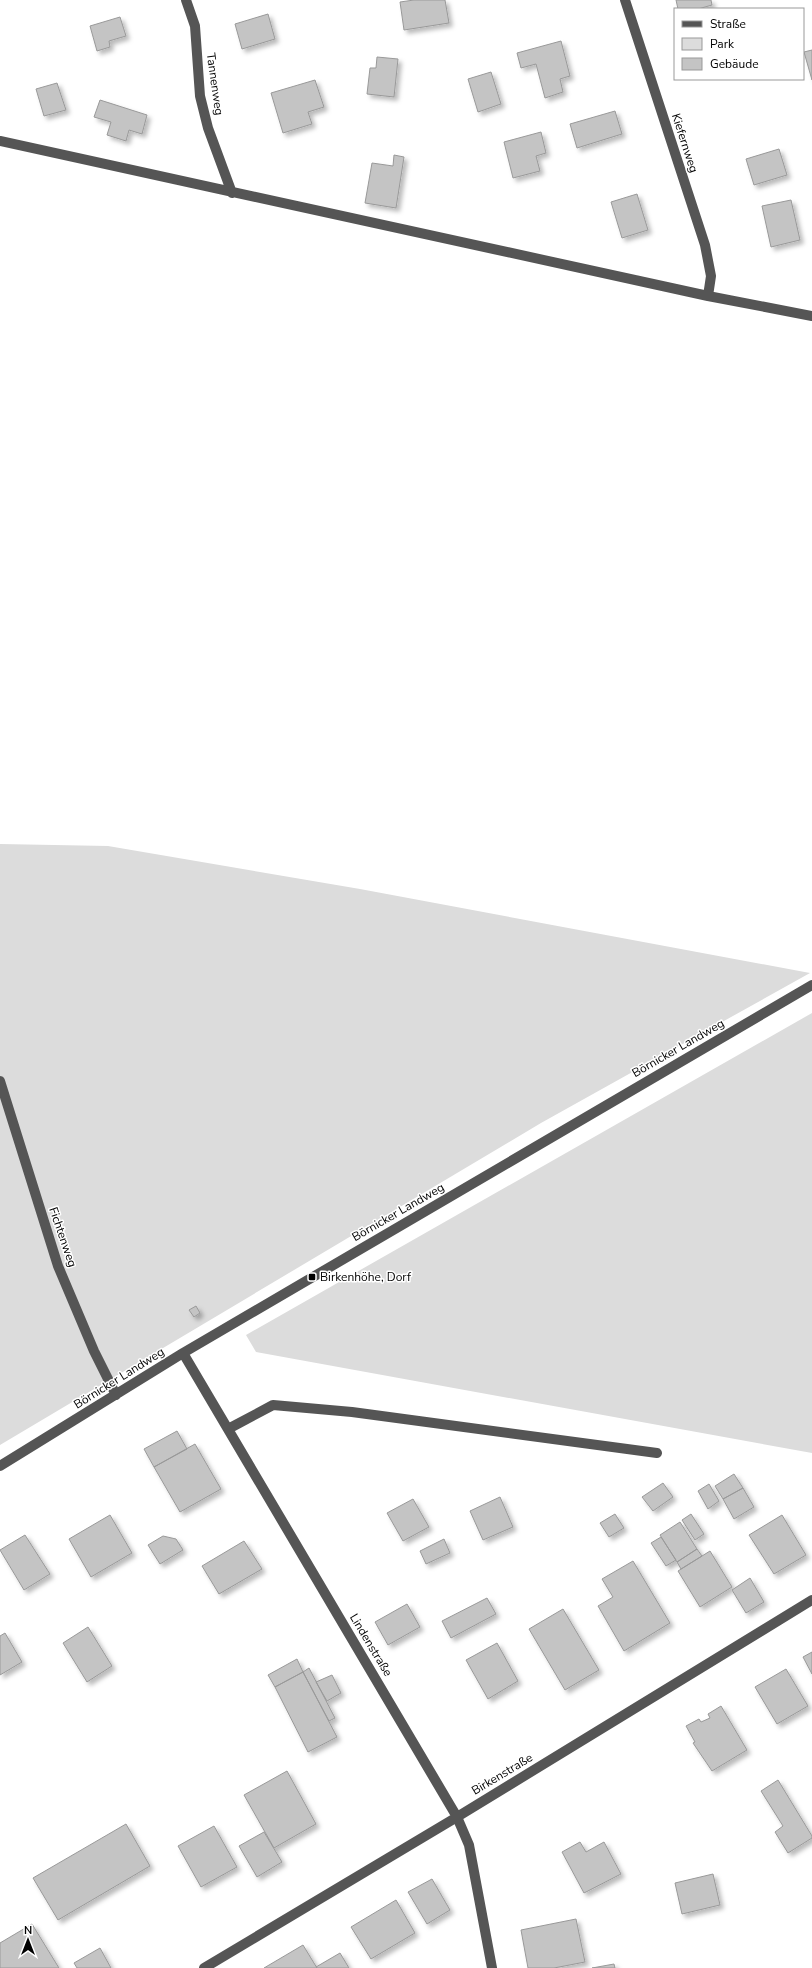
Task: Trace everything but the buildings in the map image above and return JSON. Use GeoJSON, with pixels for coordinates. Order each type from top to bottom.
{"type":"FeatureCollection","features":[{"type":"Feature","properties":{"kind":"street","name":"Tannenweg"},"geometry":{"type":"LineString","coordinates":[[186,0],[195,26],[200,96],[208,128],[232,193]]}},
{"type":"Feature","properties":{"kind":"street","name":"Kiefernweg"},"geometry":{"type":"LineString","coordinates":[[625,0],[705,245],[710,276],[708,296]]}},
{"type":"Feature","properties":{"kind":"street"},"geometry":{"type":"LineString","coordinates":[[0,141],[708,296],[812,316]]}},
{"type":"Feature","properties":{"kind":"street","name":"Börnicker Landweg"},"geometry":{"type":"LineString","coordinates":[[0,1466],[183,1353],[812,985]]}},
{"type":"Feature","properties":{"kind":"street","name":"Fichtenweg"},"geometry":{"type":"LineString","coordinates":[[0,1081],[58,1266],[94,1351],[116,1395]]}},
{"type":"Feature","properties":{"kind":"street","name":"Lindenstraße"},"geometry":{"type":"LineString","coordinates":[[183,1353],[457,1817],[469,1845],[492,1968]]}},
{"type":"Feature","properties":{"kind":"street"},"geometry":{"type":"LineString","coordinates":[[228,1429],[273,1405],[352,1412],[657,1453]]}},
{"type":"Feature","properties":{"kind":"street","name":"Birkenstraße"},"geometry":{"type":"LineString","coordinates":[[204,1968],[457,1817],[812,1600]]}},
{"type":"Feature","properties":{"kind":"green space"},"geometry":{"type":"Polygon","coordinates":[[[0,844],[108,846],[360,889],[810,973],[541,1123],[0,1445],[0,844]]]}},
{"type":"Feature","properties":{"kind":"green space"},"geometry":{"type":"Polygon","coordinates":[[[812,1013],[812,1453],[256,1352],[246,1335],[812,1013]]]}},
{"type":"Feature","properties":{"kind":"place","name":"Birkenhöhe, Dorf"},"geometry":{"type":"Point","coordinates":[312,1277]}}]}
